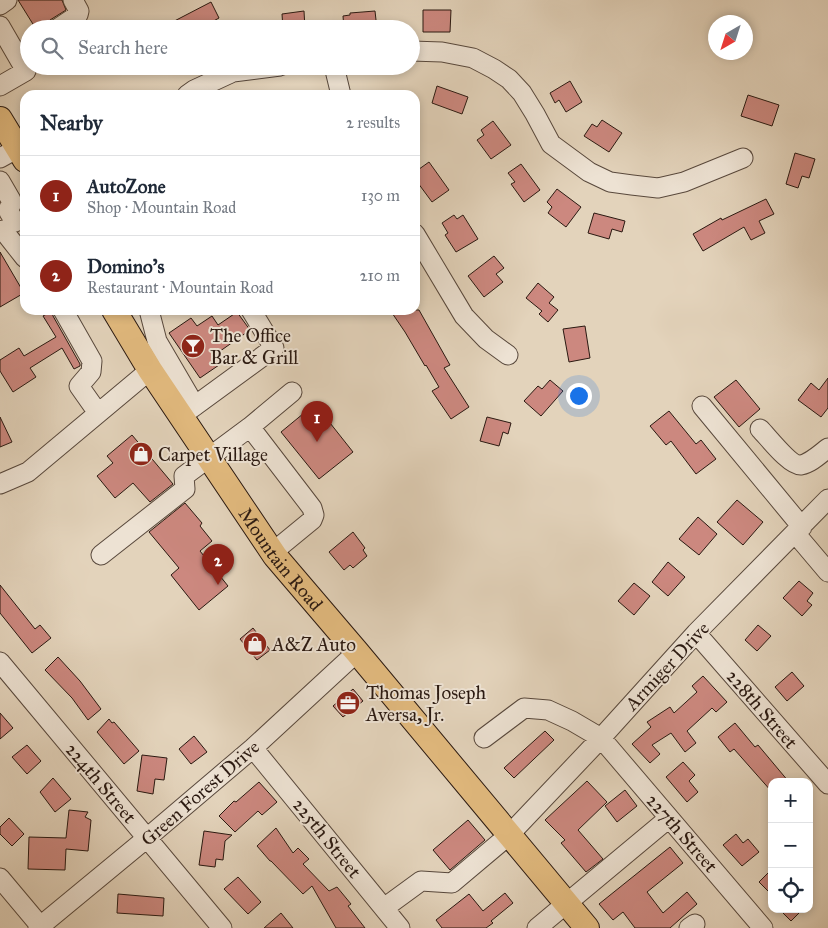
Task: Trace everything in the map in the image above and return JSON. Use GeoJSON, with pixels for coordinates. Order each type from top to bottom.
{"type":"FeatureCollection","features":[{"type":"Feature","properties":{"kind":"main road"},"geometry":{"type":"LineString","coordinates":[[0,120],[14,155]]}},
{"type":"Feature","properties":{"kind":"main road","name":"Mountain Road"},"geometry":{"type":"LineString","coordinates":[[118,317],[150,370],[188,411],[208,457],[273,552],[587,928]]}},
{"type":"Feature","properties":{"kind":"street"},"geometry":{"type":"LineString","coordinates":[[0,4],[7,0]]}},
{"type":"Feature","properties":{"kind":"street"},"geometry":{"type":"LineString","coordinates":[[70,20],[78,15],[79,11],[73,0]]}},
{"type":"Feature","properties":{"kind":"street"},"geometry":{"type":"LineString","coordinates":[[0,26],[20,47]]}},
{"type":"Feature","properties":{"kind":"street"},"geometry":{"type":"LineString","coordinates":[[420,51],[442,52],[472,58],[494,69],[508,79],[522,93],[551,144],[588,172],[610,182],[658,188],[684,182],[744,158]]}},
{"type":"Feature","properties":{"kind":"street"},"geometry":{"type":"LineString","coordinates":[[0,86],[20,74]]}},
{"type":"Feature","properties":{"kind":"street"},"geometry":{"type":"LineString","coordinates":[[194,90],[226,75]]}},
{"type":"Feature","properties":{"kind":"street"},"geometry":{"type":"LineString","coordinates":[[336,75],[340,90]]}},
{"type":"Feature","properties":{"kind":"street"},"geometry":{"type":"LineString","coordinates":[[0,181],[11,200],[9,208],[11,225],[20,246]]}},
{"type":"Feature","properties":{"kind":"street"},"geometry":{"type":"LineString","coordinates":[[420,242],[464,316],[486,339],[508,355]]}},
{"type":"Feature","properties":{"kind":"street"},"geometry":{"type":"LineString","coordinates":[[66,315],[92,362],[91,372],[79,386],[98,413]]}},
{"type":"Feature","properties":{"kind":"street"},"geometry":{"type":"LineString","coordinates":[[151,315],[157,341],[188,411],[274,348],[254,315]]}},
{"type":"Feature","properties":{"kind":"street"},"geometry":{"type":"LineString","coordinates":[[0,484],[28,472],[150,370]]}},
{"type":"Feature","properties":{"kind":"street"},"geometry":{"type":"LineString","coordinates":[[101,555],[185,489],[184,476],[250,427],[292,392]]}},
{"type":"Feature","properties":{"kind":"street"},"geometry":{"type":"LineString","coordinates":[[702,406],[799,530],[828,572]]}},
{"type":"Feature","properties":{"kind":"street"},"geometry":{"type":"LineString","coordinates":[[250,427],[312,508],[314,515],[312,520],[273,552]]}},
{"type":"Feature","properties":{"kind":"street"},"geometry":{"type":"LineString","coordinates":[[760,429],[792,462],[800,465],[811,461],[828,448]]}},
{"type":"Feature","properties":{"kind":"street","name":"Armiger Drive"},"geometry":{"type":"LineString","coordinates":[[384,908],[421,881],[452,883],[509,835],[601,738],[696,633],[828,499]]}},
{"type":"Feature","properties":{"kind":"street","name":"228th Street"},"geometry":{"type":"LineString","coordinates":[[696,633],[828,784]]}},
{"type":"Feature","properties":{"kind":"street","name":"Green Forest Drive"},"geometry":{"type":"LineString","coordinates":[[40,927],[253,748],[358,652]]}},
{"type":"Feature","properties":{"kind":"street","name":"224th Street"},"geometry":{"type":"LineString","coordinates":[[0,662],[222,928]]}},
{"type":"Feature","properties":{"kind":"street","name":"227th Street"},"geometry":{"type":"LineString","coordinates":[[484,738],[524,708],[548,710],[572,720],[601,738],[763,928]]}},
{"type":"Feature","properties":{"kind":"street","name":"225th Street"},"geometry":{"type":"LineString","coordinates":[[253,748],[400,928]]}},
{"type":"Feature","properties":{"kind":"street"},"geometry":{"type":"LineString","coordinates":[[538,928],[669,818]]}},
{"type":"Feature","properties":{"kind":"street"},"geometry":{"type":"LineString","coordinates":[[0,878],[40,927]]}},
{"type":"Feature","properties":{"kind":"building"},"geometry":{"type":"Polygon","coordinates":[[[18,0],[62,0],[66,10],[50,20],[30,20],[18,0]]]}},
{"type":"Feature","properties":{"kind":"building"},"geometry":{"type":"Polygon","coordinates":[[[211,2],[219,18],[215,20],[176,20],[211,2]]]}},
{"type":"Feature","properties":{"kind":"building"},"geometry":{"type":"Polygon","coordinates":[[[423,10],[451,10],[450,32],[423,32],[423,10]]]}},
{"type":"Feature","properties":{"kind":"building"},"geometry":{"type":"Polygon","coordinates":[[[304,11],[304,20],[282,20],[282,14],[304,11]]]}},
{"type":"Feature","properties":{"kind":"building"},"geometry":{"type":"Polygon","coordinates":[[[375,11],[376,20],[343,20],[343,16],[350,15],[350,13],[375,11]]]}},
{"type":"Feature","properties":{"kind":"building"},"geometry":{"type":"Polygon","coordinates":[[[570,81],[582,102],[566,112],[559,100],[555,103],[550,93],[570,81]]]}},
{"type":"Feature","properties":{"kind":"building"},"geometry":{"type":"Polygon","coordinates":[[[437,86],[468,97],[462,114],[432,103],[437,86]]]}},
{"type":"Feature","properties":{"kind":"building"},"geometry":{"type":"Polygon","coordinates":[[[748,95],[779,105],[772,126],[741,116],[748,95]]]}},
{"type":"Feature","properties":{"kind":"building"},"geometry":{"type":"Polygon","coordinates":[[[602,120],[622,133],[609,152],[584,136],[592,124],[597,127],[602,120]]]}},
{"type":"Feature","properties":{"kind":"building"},"geometry":{"type":"Polygon","coordinates":[[[493,121],[511,145],[491,159],[477,140],[484,135],[481,130],[493,121]]]}},
{"type":"Feature","properties":{"kind":"building"},"geometry":{"type":"Polygon","coordinates":[[[795,153],[815,159],[809,178],[802,176],[798,188],[786,184],[795,153]]]}},
{"type":"Feature","properties":{"kind":"building"},"geometry":{"type":"Polygon","coordinates":[[[429,162],[449,190],[432,202],[420,186],[420,168],[429,162]]]}},
{"type":"Feature","properties":{"kind":"building"},"geometry":{"type":"Polygon","coordinates":[[[521,164],[540,190],[524,202],[511,184],[515,182],[508,173],[521,164]]]}},
{"type":"Feature","properties":{"kind":"building"},"geometry":{"type":"Polygon","coordinates":[[[557,189],[581,207],[566,227],[548,213],[552,207],[547,202],[557,189]]]}},
{"type":"Feature","properties":{"kind":"building"},"geometry":{"type":"Polygon","coordinates":[[[766,199],[774,214],[759,221],[765,233],[751,240],[744,227],[703,251],[693,234],[721,218],[722,220],[766,199]]]}},
{"type":"Feature","properties":{"kind":"building"},"geometry":{"type":"Polygon","coordinates":[[[594,213],[625,221],[622,232],[612,229],[609,239],[588,233],[594,213]]]}},
{"type":"Feature","properties":{"kind":"building"},"geometry":{"type":"Polygon","coordinates":[[[454,215],[457,219],[463,215],[478,239],[456,252],[445,235],[448,233],[442,223],[454,215]]]}},
{"type":"Feature","properties":{"kind":"building"},"geometry":{"type":"Polygon","coordinates":[[[0,252],[20,286],[20,295],[0,307],[0,252]]]}},
{"type":"Feature","properties":{"kind":"building"},"geometry":{"type":"Polygon","coordinates":[[[494,256],[504,268],[496,274],[503,282],[484,297],[468,276],[494,256]]]}},
{"type":"Feature","properties":{"kind":"building"},"geometry":{"type":"Polygon","coordinates":[[[538,283],[554,297],[549,303],[558,310],[548,322],[539,314],[542,311],[526,298],[538,283]]]}},
{"type":"Feature","properties":{"kind":"building"},"geometry":{"type":"Polygon","coordinates":[[[420,312],[450,365],[444,368],[469,407],[451,419],[432,391],[439,387],[393,315],[420,315],[420,312]]]}},
{"type":"Feature","properties":{"kind":"building"},"geometry":{"type":"Polygon","coordinates":[[[53,315],[80,366],[74,369],[62,348],[30,368],[36,377],[13,392],[0,371],[0,360],[19,348],[24,356],[56,337],[43,316],[53,315]]]}},
{"type":"Feature","properties":{"kind":"building"},"geometry":{"type":"Polygon","coordinates":[[[233,315],[239,315],[250,330],[216,354],[222,363],[200,378],[169,333],[191,318],[197,326],[212,316],[218,325],[233,315]]]}},
{"type":"Feature","properties":{"kind":"building"},"geometry":{"type":"Polygon","coordinates":[[[585,326],[590,358],[569,362],[563,329],[585,326]]]}},
{"type":"Feature","properties":{"kind":"building"},"geometry":{"type":"Polygon","coordinates":[[[828,378],[828,408],[821,417],[798,400],[811,383],[819,390],[828,378]]]}},
{"type":"Feature","properties":{"kind":"building"},"geometry":{"type":"Polygon","coordinates":[[[550,380],[563,391],[541,416],[524,401],[538,386],[542,389],[550,380]]]}},
{"type":"Feature","properties":{"kind":"building"},"geometry":{"type":"Polygon","coordinates":[[[736,380],[760,409],[739,427],[714,397],[736,380]]]}},
{"type":"Feature","properties":{"kind":"building"},"geometry":{"type":"Polygon","coordinates":[[[315,404],[353,452],[319,479],[281,432],[315,404]]]}},
{"type":"Feature","properties":{"kind":"building"},"geometry":{"type":"Polygon","coordinates":[[[669,411],[696,444],[701,440],[716,459],[696,474],[671,441],[666,445],[650,426],[669,411]]]}},
{"type":"Feature","properties":{"kind":"building"},"geometry":{"type":"Polygon","coordinates":[[[0,417],[12,442],[0,447],[0,417]]]}},
{"type":"Feature","properties":{"kind":"building"},"geometry":{"type":"Polygon","coordinates":[[[487,417],[511,423],[508,434],[503,432],[499,446],[480,441],[487,417]]]}},
{"type":"Feature","properties":{"kind":"building"},"geometry":{"type":"Polygon","coordinates":[[[132,435],[173,484],[150,502],[133,483],[115,498],[97,476],[113,463],[107,456],[132,435]]]}},
{"type":"Feature","properties":{"kind":"building"},"geometry":{"type":"Polygon","coordinates":[[[737,500],[763,522],[743,545],[717,522],[737,500]]]}},
{"type":"Feature","properties":{"kind":"building"},"geometry":{"type":"Polygon","coordinates":[[[185,503],[202,523],[200,526],[212,541],[200,551],[228,586],[199,610],[171,575],[179,568],[149,532],[185,503]]]}},
{"type":"Feature","properties":{"kind":"building"},"geometry":{"type":"Polygon","coordinates":[[[698,517],[717,534],[699,555],[679,539],[698,517]]]}},
{"type":"Feature","properties":{"kind":"building"},"geometry":{"type":"Polygon","coordinates":[[[353,532],[365,548],[363,550],[367,556],[353,568],[350,565],[344,570],[329,552],[353,532]]]}},
{"type":"Feature","properties":{"kind":"building"},"geometry":{"type":"Polygon","coordinates":[[[668,562],[685,577],[668,596],[652,582],[668,562]]]}},
{"type":"Feature","properties":{"kind":"building"},"geometry":{"type":"Polygon","coordinates":[[[799,581],[813,593],[807,601],[812,605],[802,616],[783,598],[799,581]]]}},
{"type":"Feature","properties":{"kind":"building"},"geometry":{"type":"Polygon","coordinates":[[[634,583],[650,596],[634,615],[618,601],[634,583]]]}},
{"type":"Feature","properties":{"kind":"building"},"geometry":{"type":"Polygon","coordinates":[[[0,585],[35,629],[40,625],[51,638],[32,653],[0,613],[0,585]]]}},
{"type":"Feature","properties":{"kind":"building"},"geometry":{"type":"Polygon","coordinates":[[[758,625],[771,636],[757,651],[745,640],[758,625]]]}},
{"type":"Feature","properties":{"kind":"building","name":"A&Z Auto"},"geometry":{"type":"Polygon","coordinates":[[[253,628],[270,650],[257,660],[240,639],[253,628]]]}},
{"type":"Feature","properties":{"kind":"building"},"geometry":{"type":"Polygon","coordinates":[[[58,657],[80,681],[101,709],[88,720],[72,698],[45,670],[58,657]]]}},
{"type":"Feature","properties":{"kind":"building"},"geometry":{"type":"Polygon","coordinates":[[[792,672],[804,686],[787,701],[775,687],[792,672]]]}},
{"type":"Feature","properties":{"kind":"building"},"geometry":{"type":"Polygon","coordinates":[[[703,676],[727,702],[716,712],[712,708],[687,731],[696,743],[685,752],[671,733],[652,745],[660,754],[650,763],[632,744],[651,727],[647,722],[670,707],[674,713],[697,692],[692,686],[703,676]]]}},
{"type":"Feature","properties":{"kind":"building","name":"Thomas Joseph Aversa, Jr."},"geometry":{"type":"Polygon","coordinates":[[[353,689],[363,701],[343,717],[333,706],[353,689]]]}},
{"type":"Feature","properties":{"kind":"building"},"geometry":{"type":"Polygon","coordinates":[[[0,713],[13,728],[0,739],[0,713]]]}},
{"type":"Feature","properties":{"kind":"building"},"geometry":{"type":"Polygon","coordinates":[[[109,719],[112,723],[114,722],[139,751],[124,764],[97,732],[109,719]]]}},
{"type":"Feature","properties":{"kind":"building"},"geometry":{"type":"Polygon","coordinates":[[[735,723],[755,747],[758,745],[786,778],[768,778],[768,787],[734,749],[730,752],[718,737],[735,723]]]}},
{"type":"Feature","properties":{"kind":"building"},"geometry":{"type":"Polygon","coordinates":[[[545,731],[554,740],[514,778],[504,768],[545,731]]]}},
{"type":"Feature","properties":{"kind":"building"},"geometry":{"type":"Polygon","coordinates":[[[194,736],[207,752],[191,764],[179,749],[194,736]]]}},
{"type":"Feature","properties":{"kind":"building"},"geometry":{"type":"Polygon","coordinates":[[[27,745],[41,761],[27,774],[12,757],[27,745]]]}},
{"type":"Feature","properties":{"kind":"building"},"geometry":{"type":"Polygon","coordinates":[[[142,755],[167,758],[164,780],[155,779],[153,794],[137,791],[142,755]]]}},
{"type":"Feature","properties":{"kind":"building"},"geometry":{"type":"Polygon","coordinates":[[[683,762],[695,775],[689,781],[698,792],[687,802],[666,777],[683,762]]]}},
{"type":"Feature","properties":{"kind":"building"},"geometry":{"type":"Polygon","coordinates":[[[53,778],[71,799],[55,812],[40,792],[53,778]]]}},
{"type":"Feature","properties":{"kind":"building"},"geometry":{"type":"Polygon","coordinates":[[[587,781],[607,802],[578,830],[603,859],[586,872],[561,843],[565,840],[545,820],[587,781]]]}},
{"type":"Feature","properties":{"kind":"building"},"geometry":{"type":"Polygon","coordinates":[[[259,782],[277,802],[262,815],[258,811],[235,832],[219,816],[234,801],[236,802],[259,782]]]}},
{"type":"Feature","properties":{"kind":"building"},"geometry":{"type":"Polygon","coordinates":[[[625,790],[637,806],[617,822],[605,806],[625,790]]]}},
{"type":"Feature","properties":{"kind":"building"},"geometry":{"type":"Polygon","coordinates":[[[69,810],[88,812],[85,817],[91,820],[88,851],[66,849],[65,870],[28,869],[29,837],[66,838],[69,810]]]}},
{"type":"Feature","properties":{"kind":"building"},"geometry":{"type":"Polygon","coordinates":[[[9,818],[24,834],[12,846],[0,834],[0,827],[9,818]]]}},
{"type":"Feature","properties":{"kind":"building"},"geometry":{"type":"Polygon","coordinates":[[[468,820],[485,840],[450,870],[433,850],[468,820]]]}},
{"type":"Feature","properties":{"kind":"building"},"geometry":{"type":"Polygon","coordinates":[[[276,828],[293,853],[298,848],[309,859],[303,864],[329,891],[337,887],[351,904],[348,906],[365,928],[336,928],[312,886],[303,894],[270,861],[257,846],[276,828]]]}},
{"type":"Feature","properties":{"kind":"building"},"geometry":{"type":"Polygon","coordinates":[[[204,831],[232,835],[225,841],[223,860],[216,859],[215,867],[199,865],[204,831]]]}},
{"type":"Feature","properties":{"kind":"building"},"geometry":{"type":"Polygon","coordinates":[[[736,834],[743,843],[748,839],[759,852],[742,866],[723,845],[736,834]]]}},
{"type":"Feature","properties":{"kind":"building"},"geometry":{"type":"Polygon","coordinates":[[[670,847],[683,863],[647,892],[663,913],[687,892],[697,904],[670,928],[635,928],[623,912],[613,920],[599,904],[670,847]]]}},
{"type":"Feature","properties":{"kind":"building"},"geometry":{"type":"Polygon","coordinates":[[[768,873],[768,891],[759,882],[768,873]]]}},
{"type":"Feature","properties":{"kind":"building"},"geometry":{"type":"Polygon","coordinates":[[[238,877],[261,902],[248,914],[224,889],[238,877]]]}},
{"type":"Feature","properties":{"kind":"building"},"geometry":{"type":"Polygon","coordinates":[[[505,893],[513,903],[491,921],[493,923],[486,928],[442,928],[436,920],[469,894],[483,911],[505,893]]]}},
{"type":"Feature","properties":{"kind":"building"},"geometry":{"type":"Polygon","coordinates":[[[118,894],[164,898],[163,916],[117,913],[118,894]]]}},
{"type":"Feature","properties":{"kind":"building"},"geometry":{"type":"Polygon","coordinates":[[[281,913],[293,928],[264,928],[281,913]]]}},
{"type":"Feature","properties":{"kind":"building"},"geometry":{"type":"Polygon","coordinates":[[[783,913],[799,913],[791,921],[783,913]]]}},
{"type":"Feature","properties":{"kind":"place","name":"The Office Bar & Grill"},"geometry":{"type":"Point","coordinates":[193,346]}},
{"type":"Feature","properties":{"kind":"place","name":"AutoZone"},"geometry":{"type":"Point","coordinates":[317,442]}},
{"type":"Feature","properties":{"kind":"place","name":"Carpet Village"},"geometry":{"type":"Point","coordinates":[141,454]}},
{"type":"Feature","properties":{"kind":"place","name":"Domino's"},"geometry":{"type":"Point","coordinates":[218,585]}},
{"type":"Feature","properties":{"kind":"place","name":"A&Z Auto"},"geometry":{"type":"Point","coordinates":[255,644]}},
{"type":"Feature","properties":{"kind":"place","name":"Thomas Joseph Aversa, Jr."},"geometry":{"type":"Point","coordinates":[348,703]}}]}
